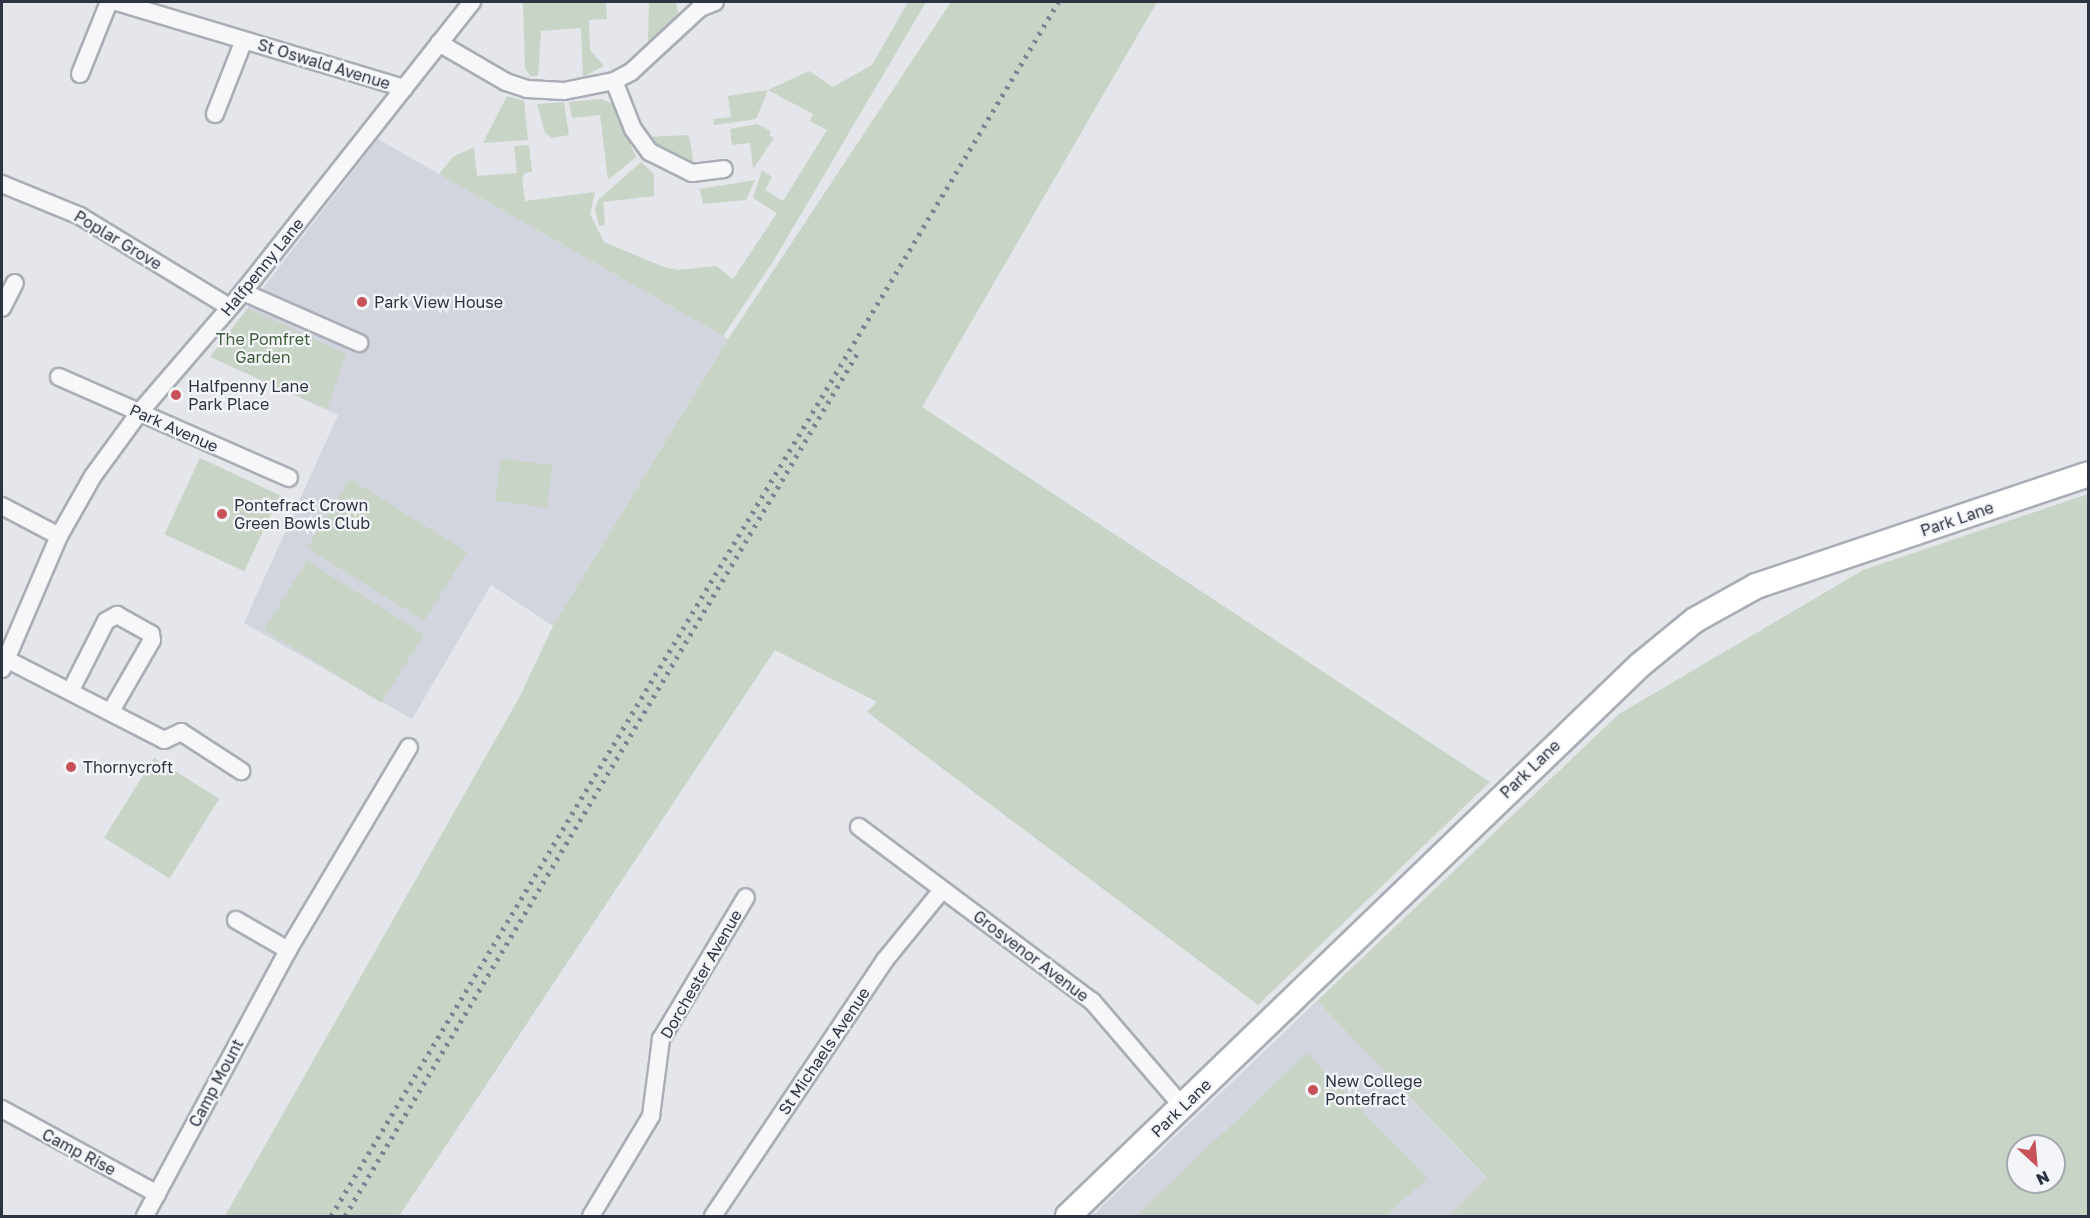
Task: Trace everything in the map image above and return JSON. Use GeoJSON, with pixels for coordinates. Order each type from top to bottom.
{"type":"FeatureCollection","features":[{"type":"Feature","properties":{"kind":"main road","name":"Park Lane"},"geometry":{"type":"LineString","coordinates":[[1068,1216],[1614,689],[1695,620],[1756,586],[2088,474]]}},
{"type":"Feature","properties":{"kind":"street"},"geometry":{"type":"LineString","coordinates":[[80,74],[109,2]]}},
{"type":"Feature","properties":{"kind":"street","name":"St Oswald Avenue"},"geometry":{"type":"LineString","coordinates":[[117,2],[404,88]]}},
{"type":"Feature","properties":{"kind":"street","name":"Halfpenny Lane"},"geometry":{"type":"LineString","coordinates":[[4,664],[59,536],[93,476],[139,413],[243,292],[472,2]]}},
{"type":"Feature","properties":{"kind":"street"},"geometry":{"type":"LineString","coordinates":[[440,43],[506,82],[527,89],[564,91],[614,81],[650,58],[703,4]]}},
{"type":"Feature","properties":{"kind":"street","name":"St Oswald Avenue"},"geometry":{"type":"LineString","coordinates":[[215,114],[244,40]]}},
{"type":"Feature","properties":{"kind":"street"},"geometry":{"type":"LineString","coordinates":[[614,81],[633,129],[650,152],[692,173],[724,169]]}},
{"type":"Feature","properties":{"kind":"street","name":"Poplar Grove"},"geometry":{"type":"LineString","coordinates":[[2,184],[80,216],[229,308]]}},
{"type":"Feature","properties":{"kind":"street"},"geometry":{"type":"LineString","coordinates":[[2,308],[15,284]]}},
{"type":"Feature","properties":{"kind":"street"},"geometry":{"type":"LineString","coordinates":[[243,292],[359,343]]}},
{"type":"Feature","properties":{"kind":"street","name":"Park Avenue"},"geometry":{"type":"LineString","coordinates":[[59,377],[290,478]]}},
{"type":"Feature","properties":{"kind":"street"},"geometry":{"type":"LineString","coordinates":[[2,506],[59,536]]}},
{"type":"Feature","properties":{"kind":"street"},"geometry":{"type":"LineString","coordinates":[[71,690],[106,621],[111,616],[126,620],[152,634],[152,640],[111,711]]}},
{"type":"Feature","properties":{"kind":"street"},"geometry":{"type":"LineString","coordinates":[[4,664],[71,690],[164,740],[181,732],[241,771]]}},
{"type":"Feature","properties":{"kind":"street","name":"Camp Mount"},"geometry":{"type":"LineString","coordinates":[[145,1216],[288,950],[409,747]]}},
{"type":"Feature","properties":{"kind":"street","name":"Grosvenor Avenue"},"geometry":{"type":"LineString","coordinates":[[859,827],[1092,1001],[1183,1107]]}},
{"type":"Feature","properties":{"kind":"street","name":"St Michaels Avenue"},"geometry":{"type":"LineString","coordinates":[[713,1216],[885,960],[942,890]]}},
{"type":"Feature","properties":{"kind":"street","name":"Dorchester Avenue"},"geometry":{"type":"LineString","coordinates":[[591,1216],[651,1116],[661,1039],[746,897]]}},
{"type":"Feature","properties":{"kind":"street"},"geometry":{"type":"LineString","coordinates":[[237,921],[288,950]]}},
{"type":"Feature","properties":{"kind":"street","name":"Camp Rise"},"geometry":{"type":"LineString","coordinates":[[2,1109],[158,1194]]}},
{"type":"Feature","properties":{"kind":"shaded area"},"geometry":{"type":"Polygon","coordinates":[[[378,139],[728,339],[553,626],[491,585],[412,719],[244,623],[338,415],[210,357],[378,139]]]}},
{"type":"Feature","properties":{"kind":"shaded area","name":"New College Pontefract"},"geometry":{"type":"Polygon","coordinates":[[[1317,1001],[1487,1179],[1449,1216],[1092,1216],[1317,1001]]]}},
{"type":"Feature","properties":{"kind":"green space"},"geometry":{"type":"Polygon","coordinates":[[[523,2],[606,2],[607,19],[589,20],[590,50],[604,66],[583,77],[581,28],[541,31],[538,76],[530,76],[525,68],[523,2]]]}},
{"type":"Feature","properties":{"kind":"green space"},"geometry":{"type":"Polygon","coordinates":[[[649,2],[676,2],[678,13],[657,38],[648,42],[649,2]]]}},
{"type":"Feature","properties":{"kind":"green space"},"geometry":{"type":"Polygon","coordinates":[[[908,2],[926,2],[774,260],[723,336],[439,174],[453,157],[474,147],[477,176],[517,173],[514,146],[529,145],[532,172],[524,173],[522,180],[525,201],[595,192],[590,214],[604,242],[661,266],[677,270],[716,266],[733,279],[777,213],[753,198],[762,170],[772,177],[765,190],[783,201],[827,130],[810,121],[813,114],[768,90],[809,71],[833,87],[872,65],[908,2]]]}},
{"type":"Feature","properties":{"kind":"green space"},"geometry":{"type":"Polygon","coordinates":[[[951,2],[1157,2],[922,407],[1490,782],[1258,1005],[867,712],[877,702],[775,650],[399,1216],[225,1216],[520,696],[553,626],[728,339],[951,2]]]}},
{"type":"Feature","properties":{"kind":"green space"},"geometry":{"type":"Polygon","coordinates":[[[768,90],[756,119],[714,125],[713,119],[731,117],[728,96],[768,90]]]}},
{"type":"Feature","properties":{"kind":"green space"},"geometry":{"type":"Polygon","coordinates":[[[507,96],[524,101],[528,140],[483,143],[507,96]]]}},
{"type":"Feature","properties":{"kind":"green space"},"geometry":{"type":"Polygon","coordinates":[[[601,99],[613,104],[636,157],[608,180],[600,115],[572,118],[569,102],[601,99]]]}},
{"type":"Feature","properties":{"kind":"green space"},"geometry":{"type":"Polygon","coordinates":[[[564,102],[569,135],[552,138],[545,133],[537,104],[564,102]]]}},
{"type":"Feature","properties":{"kind":"green space"},"geometry":{"type":"Polygon","coordinates":[[[757,124],[771,131],[769,135],[774,138],[753,169],[750,143],[732,145],[730,129],[757,124]]]}},
{"type":"Feature","properties":{"kind":"green space"},"geometry":{"type":"Polygon","coordinates":[[[689,135],[693,160],[683,165],[648,137],[689,135]]]}},
{"type":"Feature","properties":{"kind":"green space"},"geometry":{"type":"Polygon","coordinates":[[[641,162],[654,174],[654,196],[603,202],[605,225],[599,226],[595,210],[598,200],[641,162]]]}},
{"type":"Feature","properties":{"kind":"green space"},"geometry":{"type":"Polygon","coordinates":[[[755,180],[746,200],[703,204],[700,189],[755,180]]]}},
{"type":"Feature","properties":{"kind":"green space","name":"The Pomfret Garden"},"geometry":{"type":"Polygon","coordinates":[[[248,308],[346,354],[327,409],[210,357],[248,308]]]}},
{"type":"Feature","properties":{"kind":"green space","name":"Pontefract Crown Green Bowls Club"},"geometry":{"type":"Polygon","coordinates":[[[200,458],[280,495],[244,571],[165,534],[200,458]]]}},
{"type":"Feature","properties":{"kind":"green space"},"geometry":{"type":"Polygon","coordinates":[[[501,458],[552,465],[547,508],[495,501],[501,458]]]}},
{"type":"Feature","properties":{"kind":"green space"},"geometry":{"type":"Polygon","coordinates":[[[350,479],[467,552],[424,621],[307,548],[350,479]]]}},
{"type":"Feature","properties":{"kind":"green space"},"geometry":{"type":"Polygon","coordinates":[[[2088,494],[2088,1216],[1449,1216],[1487,1178],[1317,1001],[1619,714],[1863,570],[2088,494]]]}},
{"type":"Feature","properties":{"kind":"green space"},"geometry":{"type":"Polygon","coordinates":[[[307,561],[424,634],[381,703],[264,630],[307,561]]]}},
{"type":"Feature","properties":{"kind":"green space"},"geometry":{"type":"Polygon","coordinates":[[[154,758],[219,799],[169,879],[104,838],[154,758]]]}},
{"type":"Feature","properties":{"kind":"green space"},"geometry":{"type":"Polygon","coordinates":[[[1307,1053],[1427,1178],[1386,1216],[1136,1216],[1307,1053]]]}},
{"type":"Feature","properties":{"kind":"railway"},"geometry":{"type":"LineString","coordinates":[[331,1216],[1058,2]]}},
{"type":"Feature","properties":{"kind":"railway"},"geometry":{"type":"LineString","coordinates":[[345,1216],[858,352]]}},
{"type":"Feature","properties":{"kind":"place","name":"Park View House"},"geometry":{"type":"Point","coordinates":[362,302]}},
{"type":"Feature","properties":{"kind":"place","name":"Halfpenny Lane Park Place"},"geometry":{"type":"Point","coordinates":[176,395]}},
{"type":"Feature","properties":{"kind":"place","name":"Pontefract Crown Green Bowls Club"},"geometry":{"type":"Point","coordinates":[222,514]}},
{"type":"Feature","properties":{"kind":"place","name":"Thornycroft"},"geometry":{"type":"Point","coordinates":[71,767]}},
{"type":"Feature","properties":{"kind":"place","name":"New College Pontefract"},"geometry":{"type":"Point","coordinates":[1313,1090]}}]}
